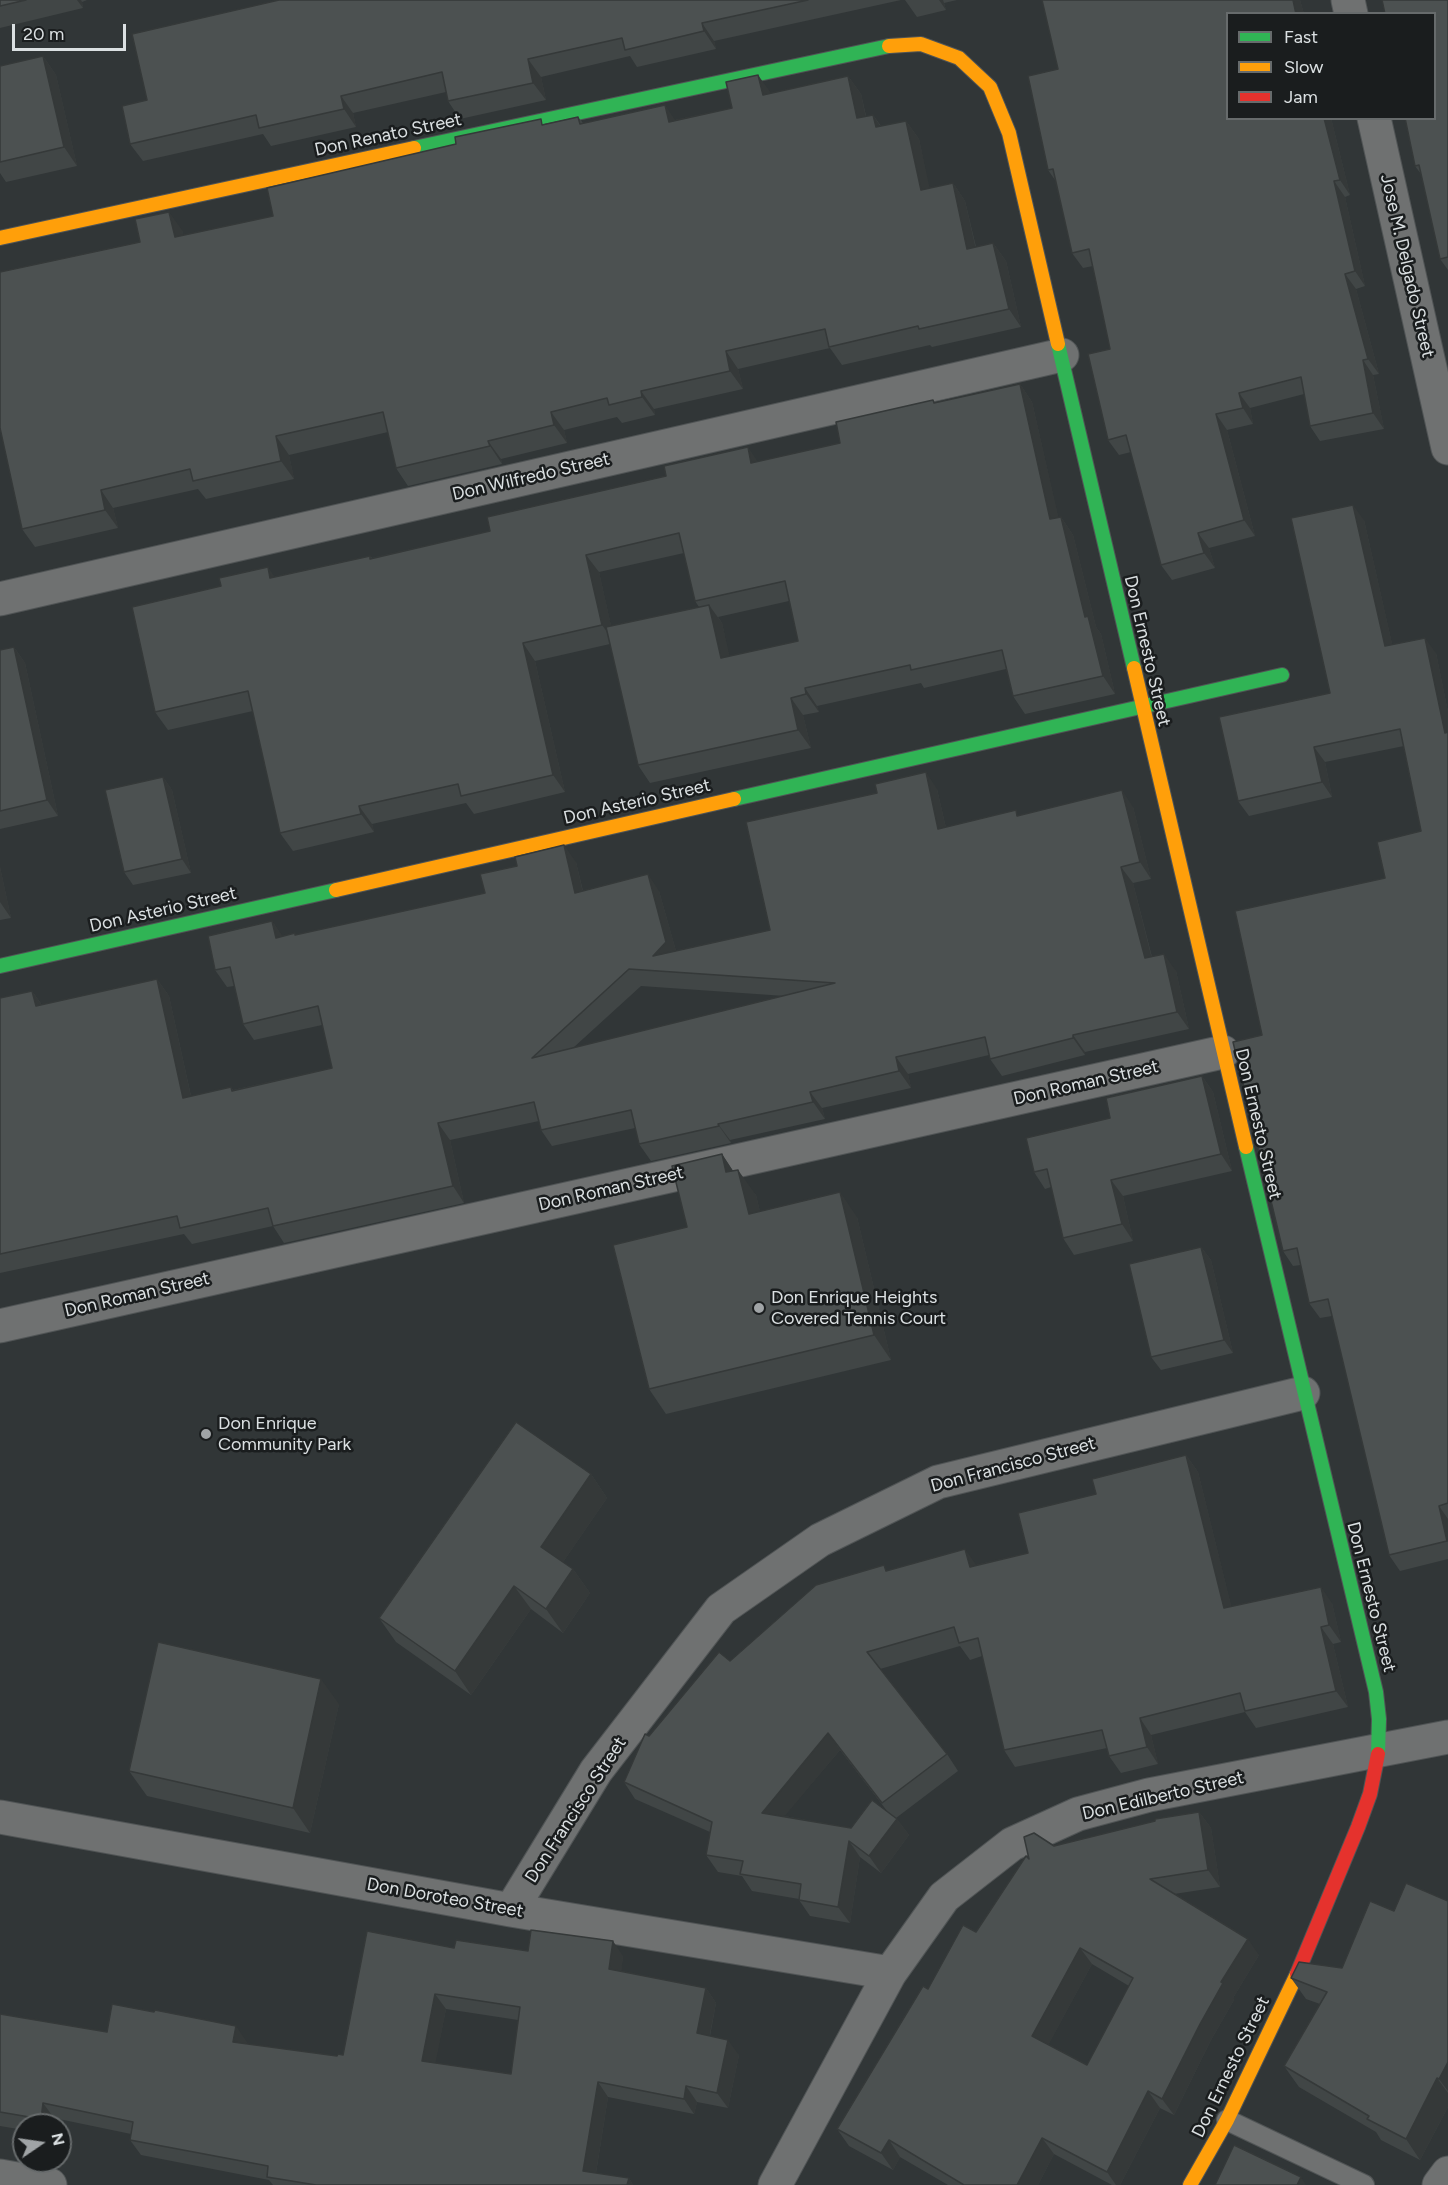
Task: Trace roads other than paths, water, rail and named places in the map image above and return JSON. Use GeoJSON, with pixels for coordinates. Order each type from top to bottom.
{"type":"FeatureCollection","features":[{"type":"Feature","properties":{"kind":"street","name":"Don Renato Street"},"geometry":{"type":"LineString","coordinates":[[0,238],[880,47],[921,44],[959,58]]}},
{"type":"Feature","properties":{"kind":"street","name":"Don Ernesto Street"},"geometry":{"type":"LineString","coordinates":[[959,58],[990,87],[1009,133],[1222,1052],[1376,1692],[1379,1719],[1379,1750],[1370,1794],[1307,1953],[1227,2120],[1190,2185]]}},
{"type":"Feature","properties":{"kind":"street","name":"Jose M. Delgado Street"},"geometry":{"type":"LineString","coordinates":[[1374,120],[1448,448]]}},
{"type":"Feature","properties":{"kind":"street","name":"Don Wilfredo Street"},"geometry":{"type":"LineString","coordinates":[[0,599],[1062,355]]}},
{"type":"Feature","properties":{"kind":"street","name":"Don Asterio Street"},"geometry":{"type":"LineString","coordinates":[[0,966],[1282,675]]}},
{"type":"Feature","properties":{"kind":"street","name":"Don Roman Street"},"geometry":{"type":"LineString","coordinates":[[0,1326],[1222,1052]]}},
{"type":"Feature","properties":{"kind":"street","name":"Don Francisco Street"},"geometry":{"type":"LineString","coordinates":[[511,1910],[596,1771],[721,1610],[820,1540],[938,1482],[1008,1463],[1303,1393]]}},
{"type":"Feature","properties":{"kind":"street","name":"Don Edilberto Street"},"geometry":{"type":"LineString","coordinates":[[776,2185],[890,1973],[944,1897],[1012,1844],[1078,1814],[1149,1795],[1448,1737]]}},
{"type":"Feature","properties":{"kind":"street","name":"Don Doroteo Street"},"geometry":{"type":"LineString","coordinates":[[0,1817],[511,1910],[890,1973]]}},
{"type":"Feature","properties":{"kind":"street"},"geometry":{"type":"LineString","coordinates":[[1439,2185],[1448,2173]]}},
{"type":"Feature","properties":{"kind":"street"},"geometry":{"type":"LineString","coordinates":[[0,2176],[50,2185]]}},
{"type":"Feature","properties":{"kind":"lane"},"geometry":{"type":"LineString","coordinates":[[1227,2120],[1364,2185]]}},
{"type":"Feature","properties":{"kind":"place","name":"Don Enrique Heights Covered Tennis Court"},"geometry":{"type":"Point","coordinates":[759,1308]}},
{"type":"Feature","properties":{"kind":"place","name":"Don Enrique Community Park"},"geometry":{"type":"Point","coordinates":[206,1434]}}]}
